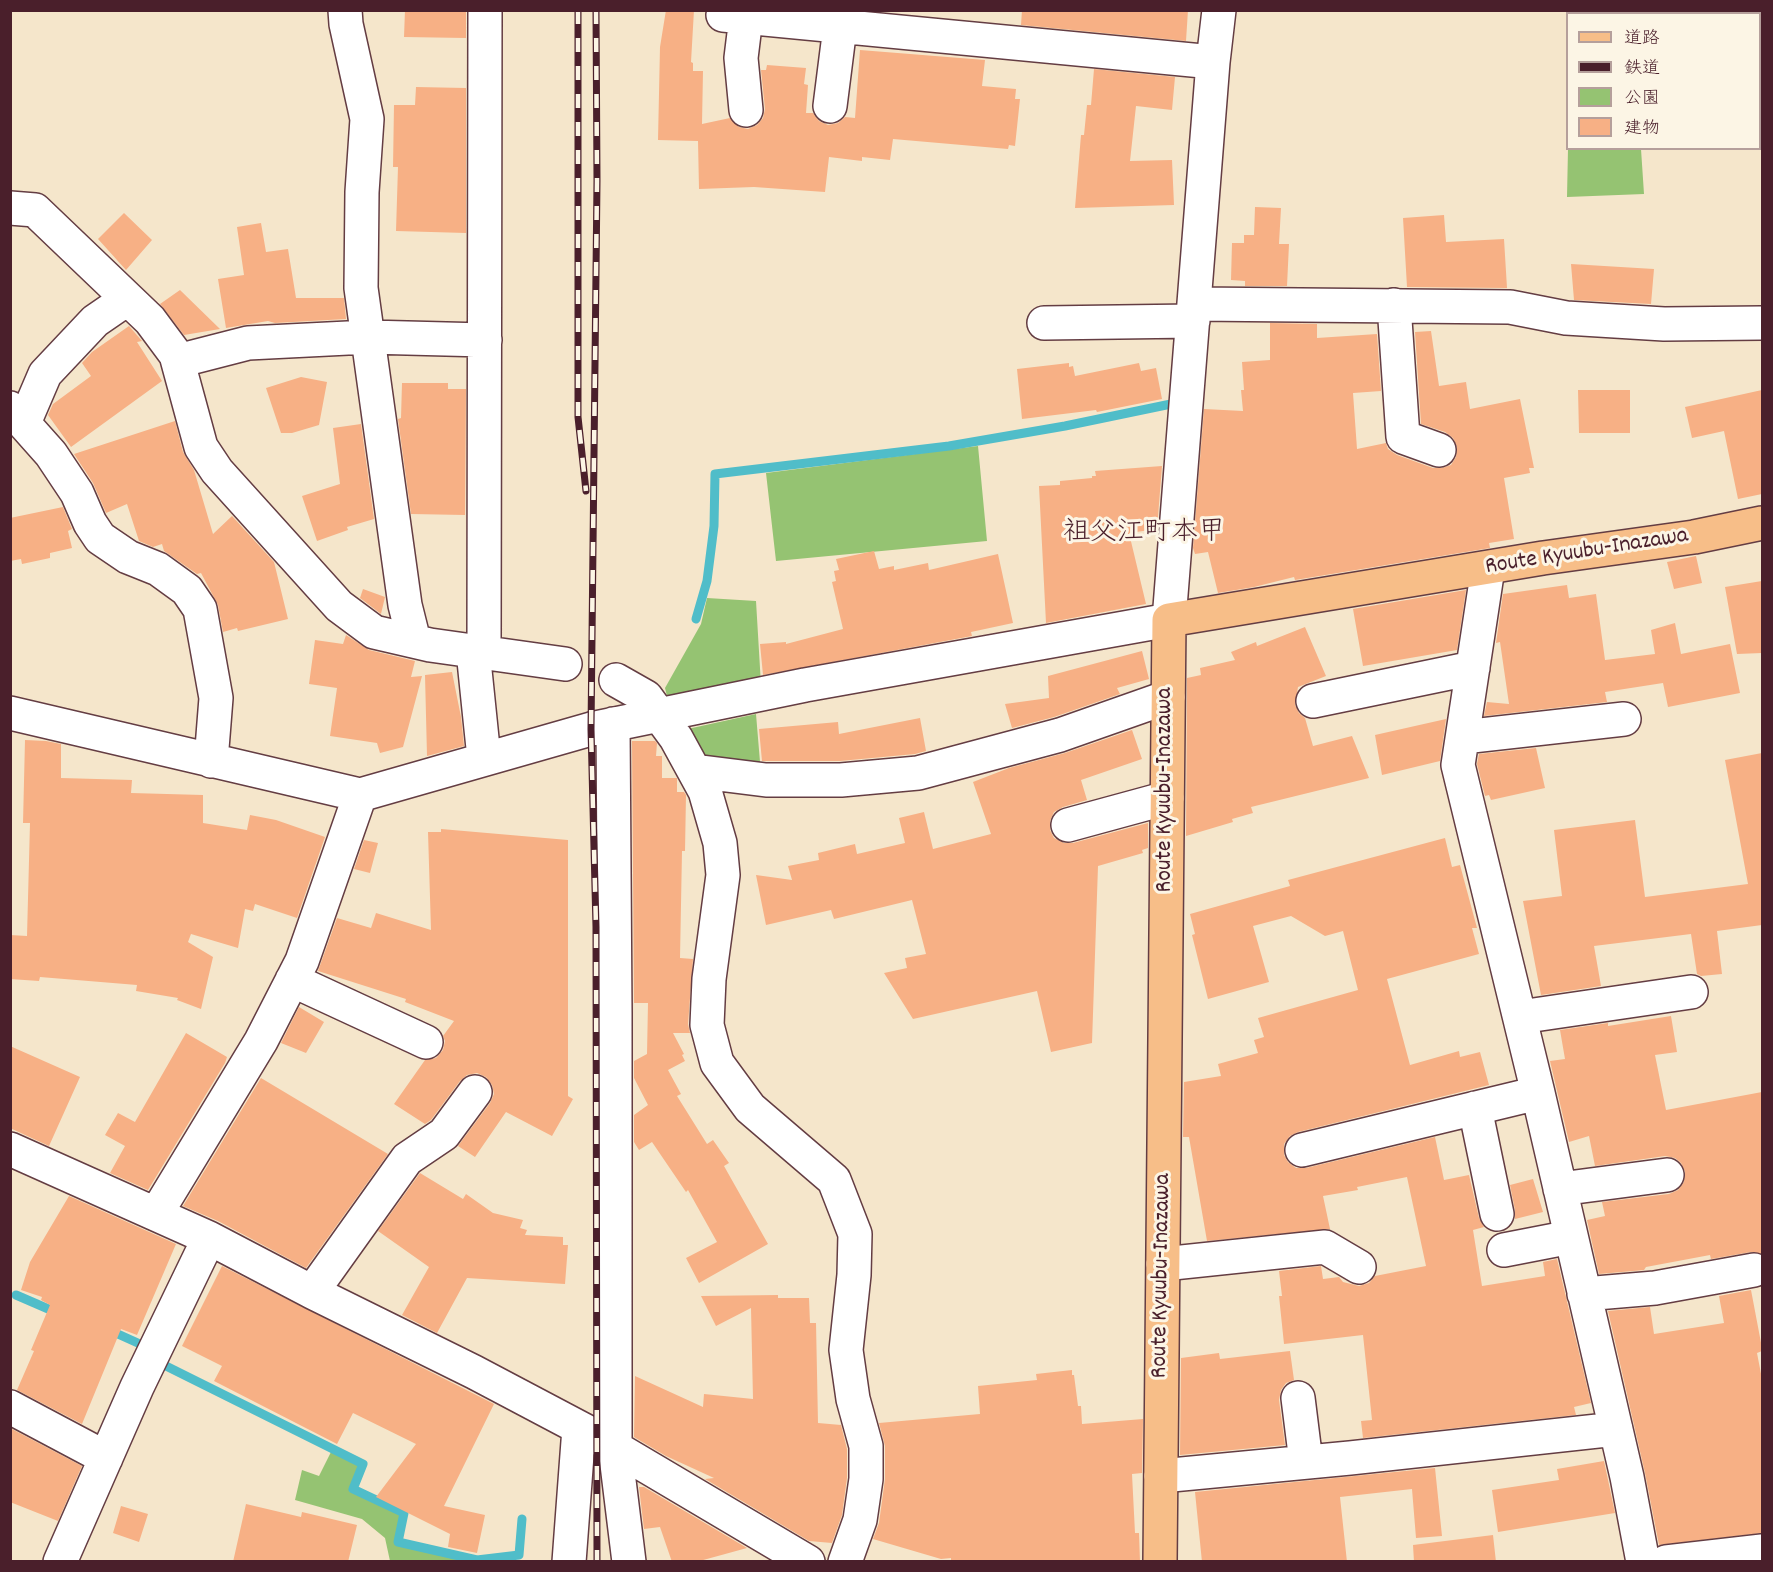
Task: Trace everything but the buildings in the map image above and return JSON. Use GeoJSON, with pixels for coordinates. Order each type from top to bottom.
{"type":"FeatureCollection","features":[{"type":"Feature","properties":{"kind":"main road","name":"Route Kyuubu-Inazawa"},"geometry":{"type":"LineString","coordinates":[[1160,1562],[1169,620],[1543,558],[1694,537],[1762,523]]}},
{"type":"Feature","properties":{"kind":"street"},"geometry":{"type":"LineString","coordinates":[[345,10],[367,119],[362,192],[361,288],[405,605],[414,641]]}},
{"type":"Feature","properties":{"kind":"street"},"geometry":{"type":"LineString","coordinates":[[484,758],[478,652],[484,340],[485,10]]}},
{"type":"Feature","properties":{"kind":"street"},"geometry":{"type":"LineString","coordinates":[[10,713],[360,795],[484,758],[613,724],[805,685],[1169,620],[1219,10]]}},
{"type":"Feature","properties":{"kind":"street"},"geometry":{"type":"LineString","coordinates":[[746,110],[735,16],[1213,62]]}},
{"type":"Feature","properties":{"kind":"street"},"geometry":{"type":"LineString","coordinates":[[830,106],[840,27]]}},
{"type":"Feature","properties":{"kind":"street"},"geometry":{"type":"LineString","coordinates":[[10,208],[36,210],[150,320],[176,355],[201,447],[217,471],[339,606],[374,632],[478,652],[565,664]]}},
{"type":"Feature","properties":{"kind":"street"},"geometry":{"type":"LineString","coordinates":[[127,298],[95,321],[45,374],[17,415],[51,454],[77,493],[90,523],[100,538],[128,557],[158,570],[187,590],[200,609],[216,698],[211,761]]}},
{"type":"Feature","properties":{"kind":"street"},"geometry":{"type":"LineString","coordinates":[[1394,305],[1403,437],[1440,450]]}},
{"type":"Feature","properties":{"kind":"street"},"geometry":{"type":"LineString","coordinates":[[1044,323],[1194,312],[1394,305],[1510,307],[1566,318],[1664,324],[1762,323]]}},
{"type":"Feature","properties":{"kind":"street"},"geometry":{"type":"LineString","coordinates":[[177,361],[248,343],[368,337],[484,340]]}},
{"type":"Feature","properties":{"kind":"street"},"geometry":{"type":"LineString","coordinates":[[1488,568],[1458,765],[1520,1017],[1616,1429],[1643,1562]]}},
{"type":"Feature","properties":{"kind":"street"},"geometry":{"type":"LineString","coordinates":[[1313,701],[1473,668]]}},
{"type":"Feature","properties":{"kind":"street"},"geometry":{"type":"LineString","coordinates":[[616,680],[646,696],[676,738],[705,791],[720,843],[723,875],[709,978],[707,1025],[717,1063],[750,1108],[834,1180],[855,1234],[854,1275],[846,1350],[853,1399],[866,1446],[866,1479],[860,1520],[845,1562]]}},
{"type":"Feature","properties":{"kind":"street"},"geometry":{"type":"LineString","coordinates":[[694,771],[766,780],[841,780],[918,773],[1060,735],[1168,697]]}},
{"type":"Feature","properties":{"kind":"street"},"geometry":{"type":"LineString","coordinates":[[1463,737],[1624,719]]}},
{"type":"Feature","properties":{"kind":"street"},"geometry":{"type":"LineString","coordinates":[[613,724],[615,1448],[629,1562]]}},
{"type":"Feature","properties":{"kind":"street"},"geometry":{"type":"LineString","coordinates":[[156,1214],[261,1041],[302,960],[360,795]]}},
{"type":"Feature","properties":{"kind":"street"},"geometry":{"type":"LineString","coordinates":[[1068,825],[1167,798]]}},
{"type":"Feature","properties":{"kind":"street"},"geometry":{"type":"LineString","coordinates":[[292,980],[426,1042]]}},
{"type":"Feature","properties":{"kind":"street"},"geometry":{"type":"LineString","coordinates":[[1520,1017],[1691,992]]}},
{"type":"Feature","properties":{"kind":"street"},"geometry":{"type":"LineString","coordinates":[[312,1292],[407,1159],[444,1134],[475,1092]]}},
{"type":"Feature","properties":{"kind":"street"},"geometry":{"type":"LineString","coordinates":[[1302,1150],[1538,1093]]}},
{"type":"Feature","properties":{"kind":"street"},"geometry":{"type":"LineString","coordinates":[[1475,1108],[1497,1214]]}},
{"type":"Feature","properties":{"kind":"street"},"geometry":{"type":"LineString","coordinates":[[10,1149],[209,1238],[474,1372],[615,1448],[808,1562]]}},
{"type":"Feature","properties":{"kind":"street"},"geometry":{"type":"LineString","coordinates":[[1560,1189],[1666,1175]]}},
{"type":"Feature","properties":{"kind":"street"},"geometry":{"type":"LineString","coordinates":[[1504,1250],[1571,1237]]}},
{"type":"Feature","properties":{"kind":"street"},"geometry":{"type":"LineString","coordinates":[[60,1562],[137,1387],[209,1238]]}},
{"type":"Feature","properties":{"kind":"street"},"geometry":{"type":"LineString","coordinates":[[1163,1264],[1325,1247],[1359,1267]]}},
{"type":"Feature","properties":{"kind":"street"},"geometry":{"type":"LineString","coordinates":[[1584,1294],[1655,1288],[1754,1270]]}},
{"type":"Feature","properties":{"kind":"street"},"geometry":{"type":"LineString","coordinates":[[1298,1398],[1306,1462]]}},
{"type":"Feature","properties":{"kind":"street"},"geometry":{"type":"LineString","coordinates":[[10,1407],[105,1458]]}},
{"type":"Feature","properties":{"kind":"street"},"geometry":{"type":"LineString","coordinates":[[569,1562],[579,1428]]}},
{"type":"Feature","properties":{"kind":"street"},"geometry":{"type":"LineString","coordinates":[[1161,1476],[1616,1429]]}},
{"type":"Feature","properties":{"kind":"street"},"geometry":{"type":"LineString","coordinates":[[1666,1562],[1762,1551]]}},
{"type":"Feature","properties":{"kind":"green space"},"geometry":{"type":"Polygon","coordinates":[[[1568,150],[1641,150],[1644,194],[1567,197],[1568,150]]]}},
{"type":"Feature","properties":{"kind":"green space"},"geometry":{"type":"Polygon","coordinates":[[[978,446],[987,541],[776,561],[766,473],[978,446]]]}},
{"type":"Feature","properties":{"kind":"green space"},"geometry":{"type":"Polygon","coordinates":[[[707,598],[756,601],[761,685],[669,704],[665,688],[701,624],[707,598]]]}},
{"type":"Feature","properties":{"kind":"green space"},"geometry":{"type":"Polygon","coordinates":[[[756,714],[761,774],[700,761],[683,730],[756,714]]]}},
{"type":"Feature","properties":{"kind":"green space"},"geometry":{"type":"Polygon","coordinates":[[[331,1452],[359,1466],[349,1491],[401,1514],[396,1544],[470,1561],[390,1561],[385,1538],[362,1519],[295,1500],[302,1470],[319,1476],[331,1452]]]}},
{"type":"Feature","properties":{"kind":"waterway"},"geometry":{"type":"LineString","coordinates":[[696,619],[707,581],[714,526],[715,474],[949,446],[1065,426],[1171,404]]}},
{"type":"Feature","properties":{"kind":"waterway"},"geometry":{"type":"LineString","coordinates":[[16,1295],[53,1311],[58,1310]]}},
{"type":"Feature","properties":{"kind":"waterway"},"geometry":{"type":"LineString","coordinates":[[109,1330],[140,1344]]}},
{"type":"Feature","properties":{"kind":"waterway"},"geometry":{"type":"LineString","coordinates":[[164,1365],[363,1464],[353,1489],[404,1513],[398,1542],[477,1560],[519,1555],[522,1519]]}},
{"type":"Feature","properties":{"kind":"railway"},"geometry":{"type":"LineString","coordinates":[[578,10],[578,417],[586,491]]}},
{"type":"Feature","properties":{"kind":"railway"},"geometry":{"type":"LineString","coordinates":[[596,10],[597,181],[591,729],[596,927],[597,1562]]}},
{"type":"Feature","properties":{"kind":"district","name":"祖父江町本甲"},"geometry":{"type":"Point","coordinates":[1144,535]}}]}
